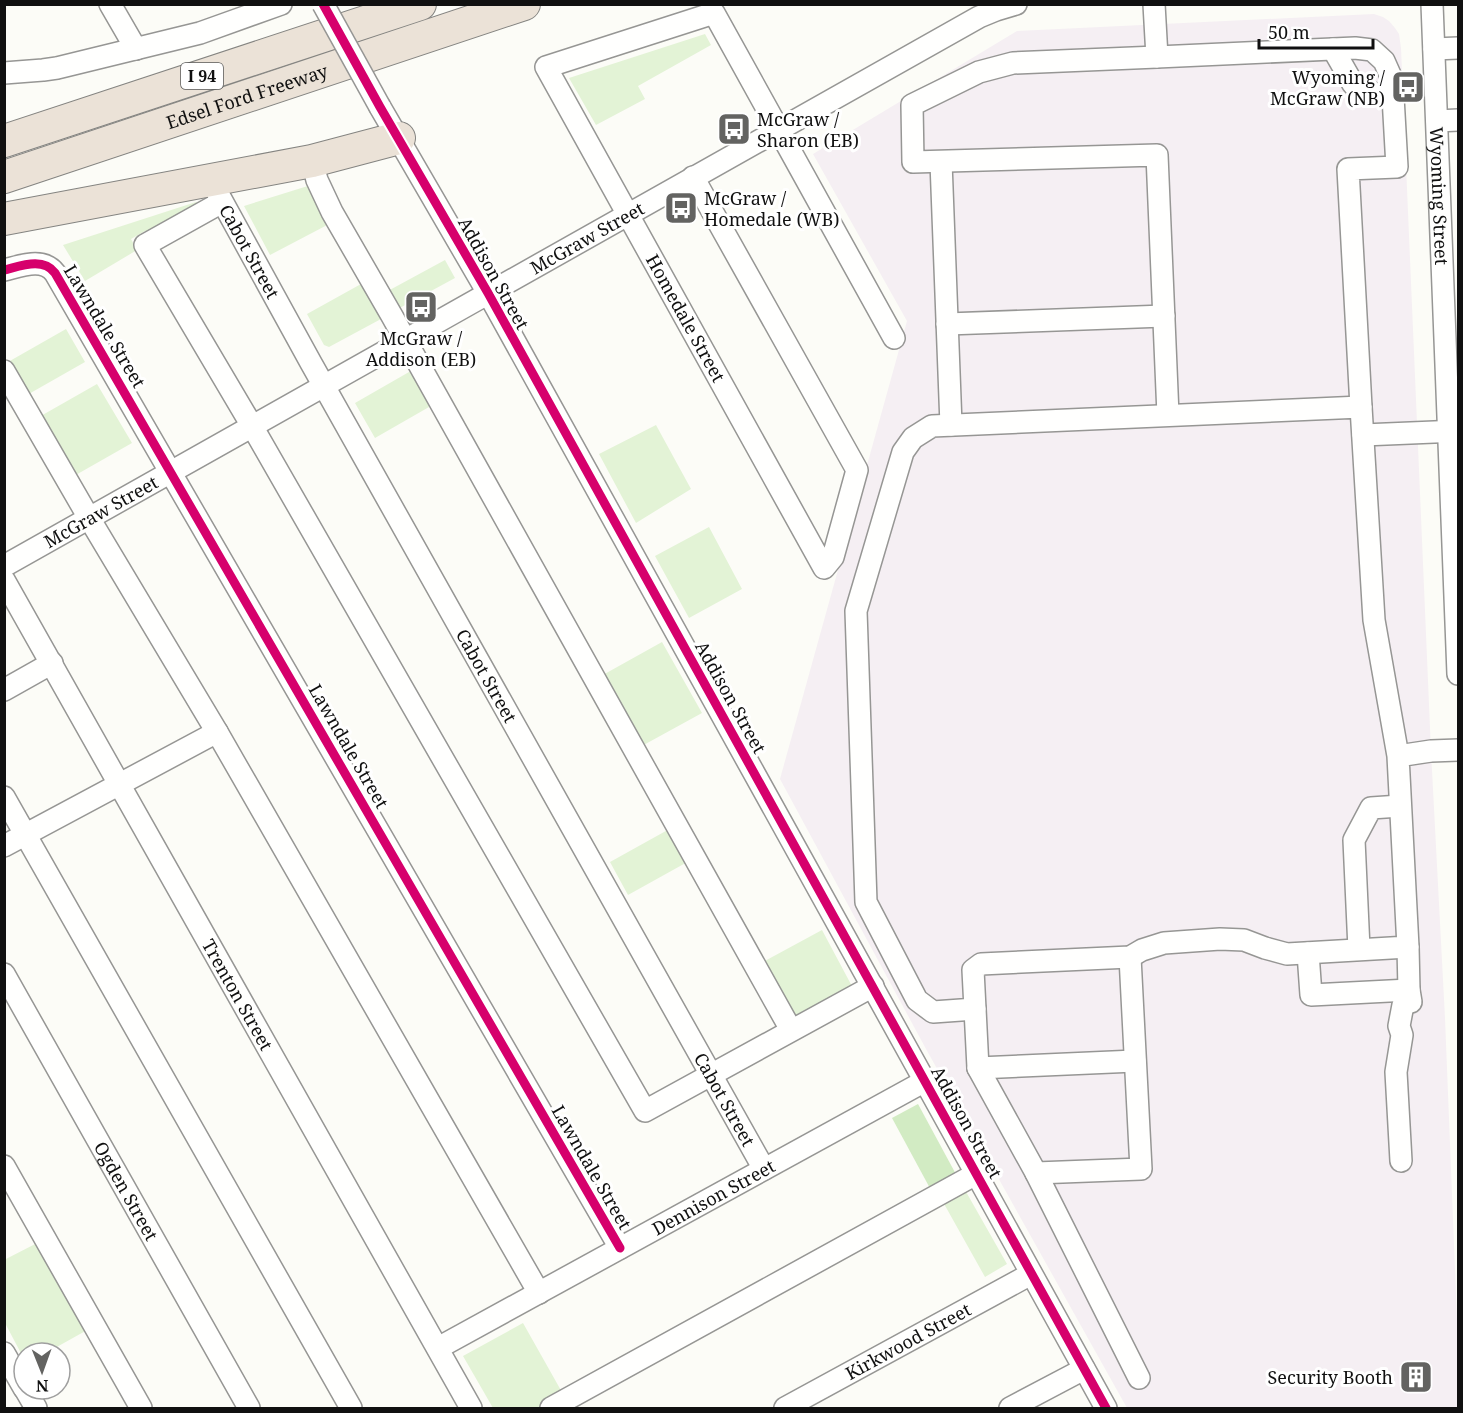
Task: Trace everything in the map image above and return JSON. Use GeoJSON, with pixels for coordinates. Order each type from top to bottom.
{"type":"FeatureCollection","features":[{"type":"Feature","properties":{"kind":"highway"},"geometry":{"type":"LineString","coordinates":[[364,22],[393,4]]}},
{"type":"Feature","properties":{"kind":"highway","name":"Edsel Ford Freeway"},"geometry":{"type":"LineString","coordinates":[[4,141],[420,4]]}},
{"type":"Feature","properties":{"kind":"highway","name":"Edsel Ford Freeway"},"geometry":{"type":"LineString","coordinates":[[4,177],[524,4]]}},
{"type":"Feature","properties":{"kind":"highway"},"geometry":{"type":"LineString","coordinates":[[4,219],[217,192],[312,161],[399,138]]}},
{"type":"Feature","properties":{"kind":"street"},"geometry":{"type":"LineString","coordinates":[[110,4],[136,49]]}},
{"type":"Feature","properties":{"kind":"street"},"geometry":{"type":"LineString","coordinates":[[4,73],[57,68],[136,49],[200,33],[282,4]]}},
{"type":"Feature","properties":{"kind":"street","name":"Addison Street"},"geometry":{"type":"LineString","coordinates":[[323,4],[488,293],[1106,1408]]}},
{"type":"Feature","properties":{"kind":"street","name":"McGraw Street"},"geometry":{"type":"LineString","coordinates":[[4,566],[979,17],[1016,4]]}},
{"type":"Feature","properties":{"kind":"street"},"geometry":{"type":"LineString","coordinates":[[1154,4],[1156,57]]}},
{"type":"Feature","properties":{"kind":"street","name":"Wyoming Street"},"geometry":{"type":"LineString","coordinates":[[1432,4],[1437,121],[1449,194],[1458,674]]}},
{"type":"Feature","properties":{"kind":"street","name":"Homedale Street"},"geometry":{"type":"LineString","coordinates":[[693,177],[857,470],[833,557],[824,568],[546,67],[714,13],[778,129]]}},
{"type":"Feature","properties":{"kind":"street"},"geometry":{"type":"LineString","coordinates":[[1168,415],[1157,155],[913,162],[912,105],[979,72],[1013,63],[1355,48],[1372,50],[1384,61],[1392,79],[1397,167],[1348,169],[1374,620],[1398,756],[1409,995],[1413,1007],[1408,1030],[1402,1035],[1396,1072],[1401,1161]]}},
{"type":"Feature","properties":{"kind":"street"},"geometry":{"type":"LineString","coordinates":[[1434,49],[1458,48]]}},
{"type":"Feature","properties":{"kind":"street"},"geometry":{"type":"LineString","coordinates":[[1333,50],[1353,84],[1375,94],[1393,94]]}},
{"type":"Feature","properties":{"kind":"street"},"geometry":{"type":"LineString","coordinates":[[1437,121],[1458,120]]}},
{"type":"Feature","properties":{"kind":"street"},"geometry":{"type":"LineString","coordinates":[[778,129],[894,338]]}},
{"type":"Feature","properties":{"kind":"street"},"geometry":{"type":"LineString","coordinates":[[312,161],[317,180],[332,212],[791,1030]]}},
{"type":"Feature","properties":{"kind":"street"},"geometry":{"type":"LineString","coordinates":[[941,162],[951,425]]}},
{"type":"Feature","properties":{"kind":"street"},"geometry":{"type":"LineString","coordinates":[[217,192],[145,245],[252,426],[645,1111],[873,986]]}},
{"type":"Feature","properties":{"kind":"street","name":"Cabot Street"},"geometry":{"type":"LineString","coordinates":[[217,192],[764,1169]]}},
{"type":"Feature","properties":{"kind":"street","name":"Lawndale Street"},"geometry":{"type":"LineString","coordinates":[[4,270],[45,264],[56,273],[620,1248]]}},
{"type":"Feature","properties":{"kind":"street"},"geometry":{"type":"LineString","coordinates":[[947,324],[1164,316]]}},
{"type":"Feature","properties":{"kind":"street"},"geometry":{"type":"LineString","coordinates":[[4,371],[217,732],[539,1293]]}},
{"type":"Feature","properties":{"kind":"street"},"geometry":{"type":"LineString","coordinates":[[975,1009],[933,1012],[917,1000],[866,902],[856,611],[903,452],[913,438],[932,426],[1361,407]]}},
{"type":"Feature","properties":{"kind":"street"},"geometry":{"type":"LineString","coordinates":[[1363,435],[1454,431]]}},
{"type":"Feature","properties":{"kind":"street","name":"Trenton Street"},"geometry":{"type":"LineString","coordinates":[[8,586],[471,1408]]}},
{"type":"Feature","properties":{"kind":"street"},"geometry":{"type":"LineString","coordinates":[[4,690],[51,663]]}},
{"type":"Feature","properties":{"kind":"street"},"geometry":{"type":"LineString","coordinates":[[4,846],[217,732]]}},
{"type":"Feature","properties":{"kind":"street"},"geometry":{"type":"LineString","coordinates":[[1398,756],[1458,750]]}},
{"type":"Feature","properties":{"kind":"street"},"geometry":{"type":"LineString","coordinates":[[4,797],[351,1408]]}},
{"type":"Feature","properties":{"kind":"street"},"geometry":{"type":"LineString","coordinates":[[1359,949],[1354,840],[1371,808],[1400,806]]}},
{"type":"Feature","properties":{"kind":"street"},"geometry":{"type":"LineString","coordinates":[[1139,1378],[1036,1173],[978,1068],[973,970],[981,964],[1130,957],[1142,950],[1164,943],[1221,939],[1244,940],[1287,954],[1408,947]]}},
{"type":"Feature","properties":{"kind":"street"},"geometry":{"type":"LineString","coordinates":[[1308,952],[1311,995],[1409,995]]}},
{"type":"Feature","properties":{"kind":"street"},"geometry":{"type":"LineString","coordinates":[[1036,1173],[1141,1169],[1130,957]]}},
{"type":"Feature","properties":{"kind":"street","name":"Ogden Street"},"geometry":{"type":"LineString","coordinates":[[4,974],[249,1408]]}},
{"type":"Feature","properties":{"kind":"street"},"geometry":{"type":"LineString","coordinates":[[978,1068],[1135,1061]]}},
{"type":"Feature","properties":{"kind":"street","name":"Dennison Street"},"geometry":{"type":"LineString","coordinates":[[438,1348],[925,1081]]}},
{"type":"Feature","properties":{"kind":"street"},"geometry":{"type":"LineString","coordinates":[[4,1166],[141,1408]]}},
{"type":"Feature","properties":{"kind":"street"},"geometry":{"type":"LineString","coordinates":[[551,1408],[976,1174]]}},
{"type":"Feature","properties":{"kind":"street","name":"Kirkwood Street"},"geometry":{"type":"LineString","coordinates":[[785,1408],[1031,1274]]}},
{"type":"Feature","properties":{"kind":"street"},"geometry":{"type":"LineString","coordinates":[[4,1353],[12,1367]]}},
{"type":"Feature","properties":{"kind":"street"},"geometry":{"type":"LineString","coordinates":[[1010,1408],[1084,1369]]}},
{"type":"Feature","properties":{"kind":"shaded area"},"geometry":{"type":"Polygon","coordinates":[[[1374,14],[1389,21],[1395,28],[1399,34],[1401,48],[1431,751],[1445,1018],[1458,1345],[1458,1408],[1127,1408],[926,1049],[780,779],[907,321],[813,154],[1017,31],[1374,14]]]}},
{"type":"Feature","properties":{"kind":"green space"},"geometry":{"type":"Polygon","coordinates":[[[705,34],[711,45],[638,86],[645,99],[596,125],[569,78],[705,34]]]}},
{"type":"Feature","properties":{"kind":"green space"},"geometry":{"type":"Polygon","coordinates":[[[311,185],[331,223],[270,255],[244,206],[311,185]]]}},
{"type":"Feature","properties":{"kind":"green space"},"geometry":{"type":"Polygon","coordinates":[[[196,202],[199,205],[148,235],[145,231],[131,239],[137,250],[85,281],[63,245],[196,202]]]}},
{"type":"Feature","properties":{"kind":"green space"},"geometry":{"type":"Polygon","coordinates":[[[445,260],[455,278],[396,310],[386,292],[445,260]]]}},
{"type":"Feature","properties":{"kind":"green space"},"geometry":{"type":"Polygon","coordinates":[[[361,284],[381,319],[329,347],[324,345],[307,314],[361,284]]]}},
{"type":"Feature","properties":{"kind":"green space"},"geometry":{"type":"Polygon","coordinates":[[[66,329],[85,362],[27,395],[8,362],[66,329]]]}},
{"type":"Feature","properties":{"kind":"green space"},"geometry":{"type":"Polygon","coordinates":[[[416,368],[436,403],[375,438],[355,403],[416,368]]]}},
{"type":"Feature","properties":{"kind":"green space"},"geometry":{"type":"Polygon","coordinates":[[[97,384],[132,443],[74,476],[39,417],[97,384]]]}},
{"type":"Feature","properties":{"kind":"green space"},"geometry":{"type":"Polygon","coordinates":[[[656,425],[691,489],[636,523],[599,454],[656,425]]]}},
{"type":"Feature","properties":{"kind":"green space"},"geometry":{"type":"Polygon","coordinates":[[[709,527],[742,589],[689,618],[655,556],[709,527]]]}},
{"type":"Feature","properties":{"kind":"green space"},"geometry":{"type":"Polygon","coordinates":[[[662,642],[702,713],[640,747],[601,676],[662,642]]]}},
{"type":"Feature","properties":{"kind":"green space"},"geometry":{"type":"Polygon","coordinates":[[[673,827],[691,860],[628,895],[610,862],[673,827]]]}},
{"type":"Feature","properties":{"kind":"green space"},"geometry":{"type":"Polygon","coordinates":[[[822,930],[854,990],[794,1023],[761,963],[822,930]]]}},
{"type":"Feature","properties":{"kind":"green space"},"geometry":{"type":"Polygon","coordinates":[[[918,1104],[958,1178],[932,1192],[892,1118],[918,1104]]]}},
{"type":"Feature","properties":{"kind":"green space"},"geometry":{"type":"Polygon","coordinates":[[[965,1190],[1007,1264],[985,1277],[943,1202],[965,1190]]]}},
{"type":"Feature","properties":{"kind":"green space"},"geometry":{"type":"Polygon","coordinates":[[[41,1241],[89,1329],[68,1341],[14,1341],[5,1323],[4,1260],[41,1241]]]}},
{"type":"Feature","properties":{"kind":"green space"},"geometry":{"type":"Polygon","coordinates":[[[523,1323],[563,1394],[537,1408],[493,1408],[463,1356],[523,1323]]]}},
{"type":"Feature","properties":{"kind":"cycle path"},"geometry":{"type":"LineString","coordinates":[[323,4],[488,293],[1106,1408]]}},
{"type":"Feature","properties":{"kind":"cycle path"},"geometry":{"type":"LineString","coordinates":[[4,270],[38,264],[50,268],[55,273],[620,1248]]}},
{"type":"Feature","properties":{"kind":"place","name":"Wyoming / McGraw (NB)"},"geometry":{"type":"Point","coordinates":[1408,87]}},
{"type":"Feature","properties":{"kind":"place","name":"McGraw / Sharon (EB)"},"geometry":{"type":"Point","coordinates":[734,129]}},
{"type":"Feature","properties":{"kind":"place","name":"McGraw / Homedale (WB)"},"geometry":{"type":"Point","coordinates":[681,208]}},
{"type":"Feature","properties":{"kind":"place","name":"McGraw / Addison (EB)"},"geometry":{"type":"Point","coordinates":[421,307]}},
{"type":"Feature","properties":{"kind":"place","name":"Security Booth"},"geometry":{"type":"Point","coordinates":[1416,1377]}}]}
